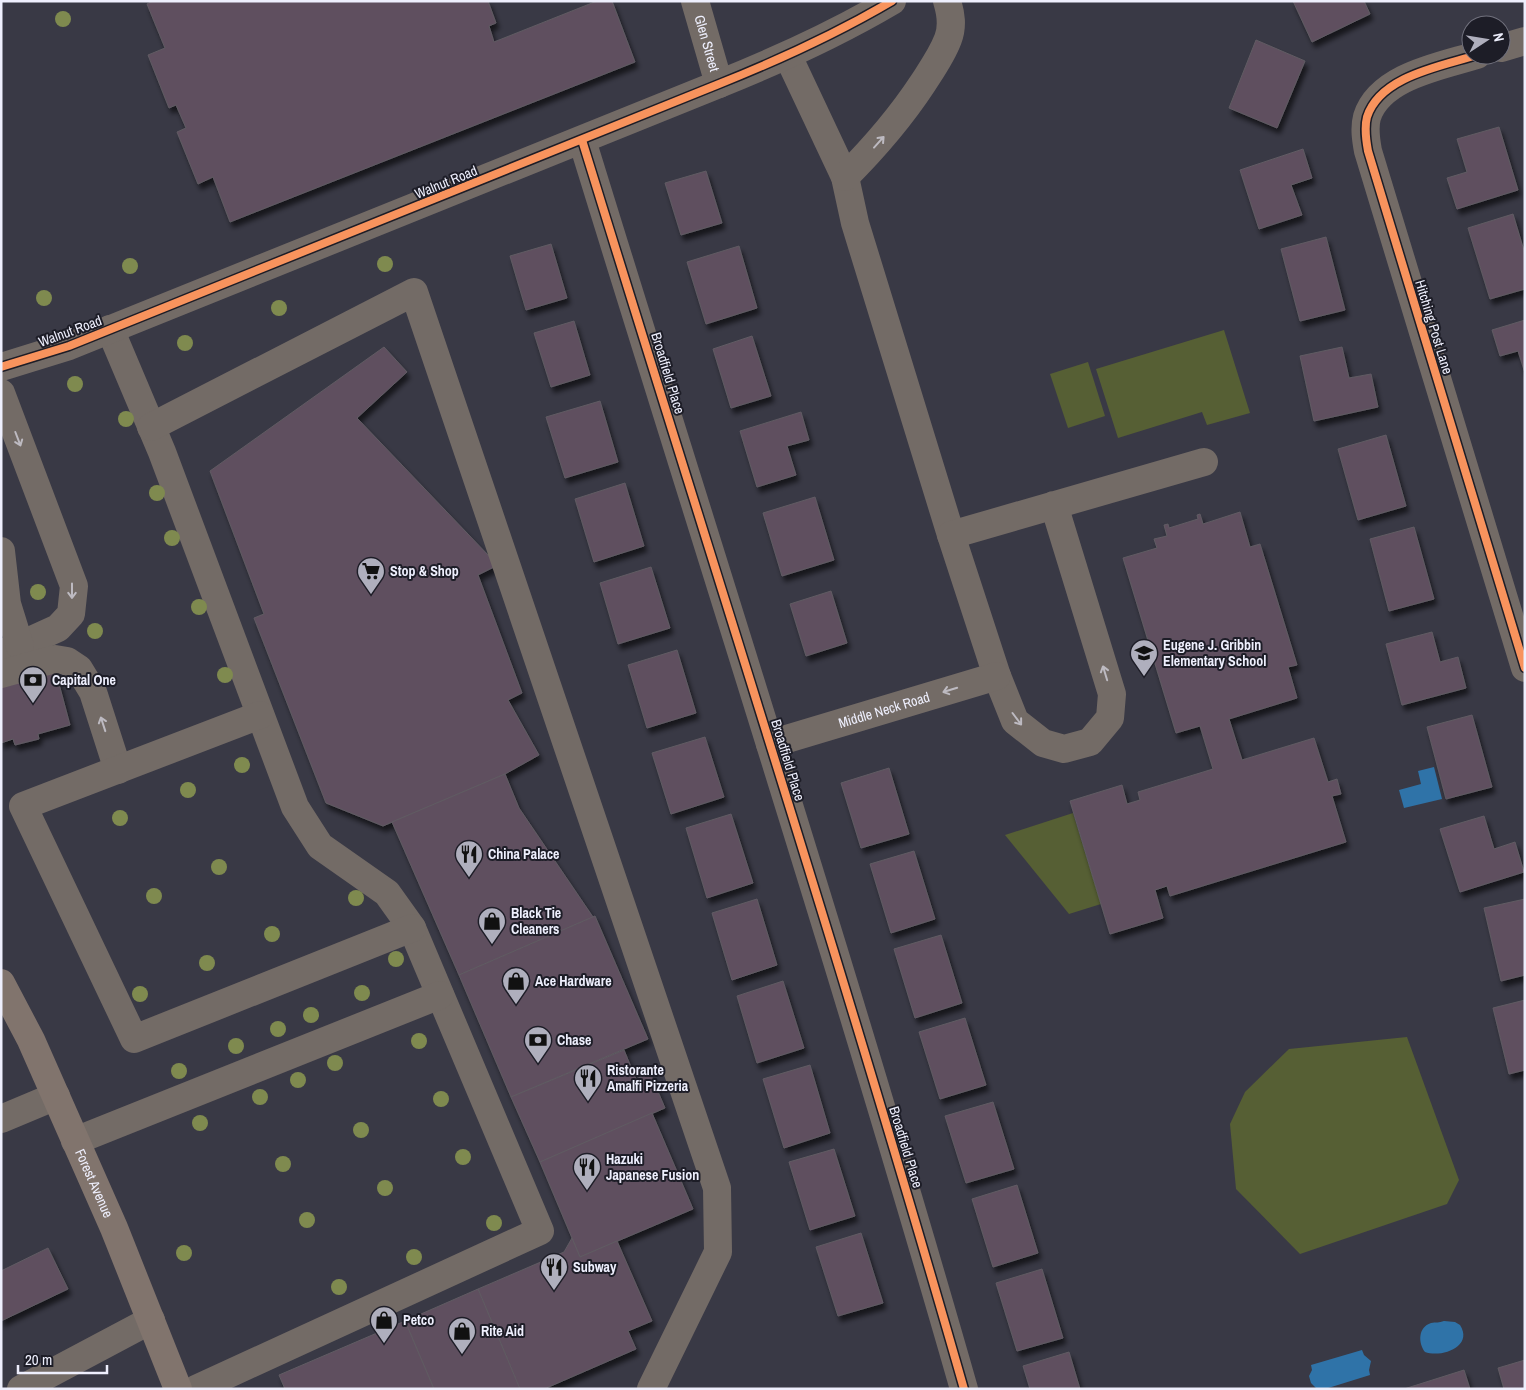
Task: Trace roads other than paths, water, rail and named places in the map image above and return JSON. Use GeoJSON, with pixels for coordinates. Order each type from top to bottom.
{"type":"FeatureCollection","features":[{"type":"Feature","properties":{"kind":"main road","name":"Forest Avenue"},"geometry":{"type":"LineString","coordinates":[[4,992],[56,1096],[114,1228],[178,1389]]}},
{"type":"Feature","properties":{"kind":"street","name":"Glen Street"},"geometry":{"type":"LineString","coordinates":[[695,1],[719,84]]}},
{"type":"Feature","properties":{"kind":"street","name":"Walnut Road"},"geometry":{"type":"LineString","coordinates":[[1,367],[69,346],[788,56],[848,27],[892,1]]}},
{"type":"Feature","properties":{"kind":"street"},"geometry":{"type":"LineString","coordinates":[[845,177],[880,142],[936,63],[948,38],[952,18],[948,1]]}},
{"type":"Feature","properties":{"kind":"street"},"geometry":{"type":"LineString","coordinates":[[1511,45],[1525,41]]}},
{"type":"Feature","properties":{"kind":"street"},"geometry":{"type":"LineString","coordinates":[[788,56],[845,177],[855,223],[951,535],[997,676],[1015,721],[1043,743],[1064,749],[1090,742],[1110,718],[1112,694],[1054,505]]}},
{"type":"Feature","properties":{"kind":"street","name":"Hitching Post Lane"},"geometry":{"type":"LineString","coordinates":[[1461,60],[1410,75],[1382,95],[1367,116],[1365,130],[1368,151],[1525,668]]}},
{"type":"Feature","properties":{"kind":"street","name":"Broadfield Place"},"geometry":{"type":"LineString","coordinates":[[582,140],[770,744],[918,1228],[964,1389]]}},
{"type":"Feature","properties":{"kind":"street"},"geometry":{"type":"LineString","coordinates":[[151,427],[414,292],[717,1188],[718,1252],[651,1389]]}},
{"type":"Feature","properties":{"kind":"street"},"geometry":{"type":"LineString","coordinates":[[110,329],[151,427],[295,807],[320,846],[387,893],[412,928],[540,1230],[196,1389]]}},
{"type":"Feature","properties":{"kind":"street"},"geometry":{"type":"LineString","coordinates":[[1,393],[74,586],[71,614],[58,628],[10,650],[1,551]]}},
{"type":"Feature","properties":{"kind":"street"},"geometry":{"type":"LineString","coordinates":[[951,535],[1204,462]]}},
{"type":"Feature","properties":{"kind":"street"},"geometry":{"type":"LineString","coordinates":[[1,674],[55,660],[67,661],[78,669],[92,692],[118,770]]}},
{"type":"Feature","properties":{"kind":"street","name":"Middle Neck Road"},"geometry":{"type":"LineString","coordinates":[[770,744],[997,676]]}},
{"type":"Feature","properties":{"kind":"street"},"geometry":{"type":"LineString","coordinates":[[260,715],[22,806],[134,1039],[412,928]]}},
{"type":"Feature","properties":{"kind":"street"},"geometry":{"type":"LineString","coordinates":[[75,1140],[440,994]]}},
{"type":"Feature","properties":{"kind":"street"},"geometry":{"type":"LineString","coordinates":[[1,1119],[56,1096]]}},
{"type":"Feature","properties":{"kind":"street"},"geometry":{"type":"LineString","coordinates":[[21,1389],[151,1320]]}},
{"type":"Feature","properties":{"kind":"water"},"geometry":{"type":"Polygon","coordinates":[[[1434,767],[1442,799],[1404,808],[1399,790],[1421,784],[1418,771],[1434,767]]]}},
{"type":"Feature","properties":{"kind":"water"},"geometry":{"type":"Polygon","coordinates":[[[1455,1322],[1460,1325],[1463,1339],[1459,1345],[1447,1352],[1425,1352],[1420,1340],[1424,1328],[1431,1323],[1455,1322]]]}},
{"type":"Feature","properties":{"kind":"water"},"geometry":{"type":"Polygon","coordinates":[[[1362,1350],[1364,1355],[1371,1361],[1370,1375],[1325,1389],[1317,1389],[1311,1383],[1309,1376],[1312,1370],[1311,1365],[1362,1350]]]}},
{"type":"Feature","properties":{"kind":"place","name":"Stop & Shop"},"geometry":{"type":"Point","coordinates":[371,595]}},
{"type":"Feature","properties":{"kind":"place","name":"Eugene J. Gribbin Elementary School"},"geometry":{"type":"Point","coordinates":[1144,677]}},
{"type":"Feature","properties":{"kind":"place","name":"Capital One"},"geometry":{"type":"Point","coordinates":[33,704]}},
{"type":"Feature","properties":{"kind":"place","name":"China Palace"},"geometry":{"type":"Point","coordinates":[469,878]}},
{"type":"Feature","properties":{"kind":"place","name":"Black Tie Cleaners"},"geometry":{"type":"Point","coordinates":[492,945]}},
{"type":"Feature","properties":{"kind":"place","name":"Ace Hardware"},"geometry":{"type":"Point","coordinates":[516,1005]}},
{"type":"Feature","properties":{"kind":"place","name":"Chase"},"geometry":{"type":"Point","coordinates":[538,1064]}},
{"type":"Feature","properties":{"kind":"place","name":"Ristorante Amalfi Pizzeria"},"geometry":{"type":"Point","coordinates":[588,1102]}},
{"type":"Feature","properties":{"kind":"place","name":"Hazuki Japanese Fusion"},"geometry":{"type":"Point","coordinates":[587,1191]}},
{"type":"Feature","properties":{"kind":"place","name":"Subway"},"geometry":{"type":"Point","coordinates":[554,1291]}},
{"type":"Feature","properties":{"kind":"place","name":"Petco"},"geometry":{"type":"Point","coordinates":[384,1344]}},
{"type":"Feature","properties":{"kind":"place","name":"Rite Aid"},"geometry":{"type":"Point","coordinates":[462,1355]}}]}
